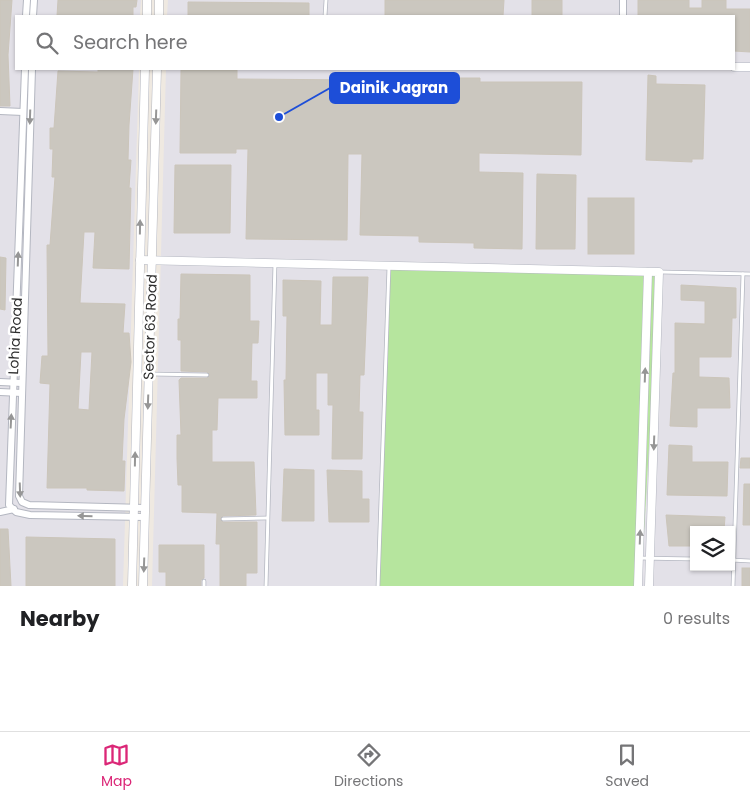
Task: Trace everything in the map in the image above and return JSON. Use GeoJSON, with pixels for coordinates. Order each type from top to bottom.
{"type":"FeatureCollection","features":[{"type":"Feature","properties":{"kind":"street"},"geometry":{"type":"LineString","coordinates":[[26,15],[27,0]]}},
{"type":"Feature","properties":{"kind":"street"},"geometry":{"type":"LineString","coordinates":[[33,15],[34,0]]}},
{"type":"Feature","properties":{"kind":"street"},"geometry":{"type":"LineString","coordinates":[[147,0],[147,15]]}},
{"type":"Feature","properties":{"kind":"street"},"geometry":{"type":"LineString","coordinates":[[159,0],[159,15]]}},
{"type":"Feature","properties":{"kind":"street"},"geometry":{"type":"LineString","coordinates":[[622,15],[623,0]]}},
{"type":"Feature","properties":{"kind":"street"},"geometry":{"type":"LineString","coordinates":[[735,67],[750,67]]}},
{"type":"Feature","properties":{"kind":"street","name":"Lohia Road"},"geometry":{"type":"LineString","coordinates":[[14,510],[9,505],[8,495],[24,70]]}},
{"type":"Feature","properties":{"kind":"street","name":"Lohia Road"},"geometry":{"type":"LineString","coordinates":[[32,70],[20,496],[22,502],[28,505],[134,508]]}},
{"type":"Feature","properties":{"kind":"street","name":"Sector 63 Road"},"geometry":{"type":"LineString","coordinates":[[132,586],[145,70]]}},
{"type":"Feature","properties":{"kind":"street","name":"Sector 63 Road"},"geometry":{"type":"LineString","coordinates":[[143,586],[157,70]]}},
{"type":"Feature","properties":{"kind":"street"},"geometry":{"type":"LineString","coordinates":[[0,111],[23,112]]}},
{"type":"Feature","properties":{"kind":"street"},"geometry":{"type":"LineString","coordinates":[[140,260],[660,272],[648,586]]}},
{"type":"Feature","properties":{"kind":"street"},"geometry":{"type":"LineString","coordinates":[[638,586],[648,272]]}},
{"type":"Feature","properties":{"kind":"street"},"geometry":{"type":"LineString","coordinates":[[0,382],[22,382]]}},
{"type":"Feature","properties":{"kind":"street"},"geometry":{"type":"LineString","coordinates":[[0,392],[22,393]]}},
{"type":"Feature","properties":{"kind":"street"},"geometry":{"type":"LineString","coordinates":[[134,508],[145,508]]}},
{"type":"Feature","properties":{"kind":"street"},"geometry":{"type":"LineString","coordinates":[[0,512],[14,510],[30,514],[145,517]]}},
{"type":"Feature","properties":{"kind":"lane"},"geometry":{"type":"LineString","coordinates":[[325,15],[326,0]]}},
{"type":"Feature","properties":{"kind":"lane"},"geometry":{"type":"LineString","coordinates":[[266,586],[275,262]]}},
{"type":"Feature","properties":{"kind":"lane"},"geometry":{"type":"LineString","coordinates":[[378,586],[390,265]]}},
{"type":"Feature","properties":{"kind":"lane"},"geometry":{"type":"LineString","coordinates":[[660,272],[750,274]]}},
{"type":"Feature","properties":{"kind":"lane"},"geometry":{"type":"LineString","coordinates":[[733,526],[743,274]]}},
{"type":"Feature","properties":{"kind":"lane"},"geometry":{"type":"LineString","coordinates":[[149,374],[206,375]]}},
{"type":"Feature","properties":{"kind":"lane"},"geometry":{"type":"LineString","coordinates":[[223,519],[268,518]]}},
{"type":"Feature","properties":{"kind":"lane"},"geometry":{"type":"LineString","coordinates":[[639,558],[690,559]]}},
{"type":"Feature","properties":{"kind":"lane"},"geometry":{"type":"LineString","coordinates":[[735,560],[750,561]]}},
{"type":"Feature","properties":{"kind":"lane"},"geometry":{"type":"LineString","coordinates":[[732,571],[733,586]]}},
{"type":"Feature","properties":{"kind":"lane"},"geometry":{"type":"LineString","coordinates":[[204,581],[204,586]]}},
{"type":"Feature","properties":{"kind":"shaded area"},"geometry":{"type":"Polygon","coordinates":[[[0,0],[141,0],[140,15],[15,15],[15,70],[139,70],[123,586],[0,586],[0,0]]]}},
{"type":"Feature","properties":{"kind":"shaded area"},"geometry":{"type":"Polygon","coordinates":[[[168,0],[750,0],[750,586],[152,586],[166,70],[735,70],[735,15],[167,15],[168,0]]]}},
{"type":"Feature","properties":{"kind":"green space"},"geometry":{"type":"Polygon","coordinates":[[[390,265],[659,272],[641,586],[378,586],[390,265]]]}},
{"type":"Feature","properties":{"kind":"building"},"geometry":{"type":"Polygon","coordinates":[[[0,0],[12,0],[8,55],[10,106],[0,106],[0,0]]]}},
{"type":"Feature","properties":{"kind":"building"},"geometry":{"type":"Polygon","coordinates":[[[58,0],[137,0],[136,7],[133,7],[133,15],[57,15],[58,0]]]}},
{"type":"Feature","properties":{"kind":"building"},"geometry":{"type":"Polygon","coordinates":[[[385,0],[504,0],[503,15],[385,15],[385,0]]]}},
{"type":"Feature","properties":{"kind":"building"},"geometry":{"type":"Polygon","coordinates":[[[532,0],[562,0],[562,15],[532,15],[532,0]]]}},
{"type":"Feature","properties":{"kind":"building"},"geometry":{"type":"Polygon","coordinates":[[[638,0],[689,0],[689,8],[702,8],[702,0],[726,0],[726,9],[750,9],[750,52],[735,51],[735,15],[638,15],[638,0]]]}},
{"type":"Feature","properties":{"kind":"building"},"geometry":{"type":"Polygon","coordinates":[[[188,2],[309,3],[309,15],[188,15],[188,2]]]}},
{"type":"Feature","properties":{"kind":"building"},"geometry":{"type":"Polygon","coordinates":[[[98,70],[133,70],[128,160],[131,160],[129,269],[93,268],[95,232],[84,232],[80,303],[125,304],[123,333],[129,333],[131,362],[124,419],[122,461],[125,461],[124,491],[87,490],[87,488],[47,488],[50,384],[40,383],[42,356],[48,356],[47,245],[50,245],[55,177],[52,177],[53,149],[50,149],[50,128],[54,128],[58,71],[98,72],[98,70]],[[81,352],[78,409],[89,410],[92,352],[81,352]]]}},
{"type":"Feature","properties":{"kind":"building"},"geometry":{"type":"Polygon","coordinates":[[[181,70],[237,70],[237,79],[363,80],[363,78],[454,81],[454,78],[480,78],[480,82],[582,82],[581,155],[479,153],[479,172],[523,173],[522,249],[474,248],[474,243],[419,242],[419,236],[360,235],[362,154],[348,154],[347,240],[246,239],[248,149],[236,149],[236,153],[180,153],[181,70]]]}},
{"type":"Feature","properties":{"kind":"building"},"geometry":{"type":"Polygon","coordinates":[[[648,75],[656,76],[656,84],[705,85],[703,159],[692,159],[692,162],[646,160],[648,75]]]}},
{"type":"Feature","properties":{"kind":"building"},"geometry":{"type":"Polygon","coordinates":[[[175,165],[231,165],[230,233],[174,233],[175,165]]]}},
{"type":"Feature","properties":{"kind":"building"},"geometry":{"type":"Polygon","coordinates":[[[537,174],[576,175],[575,249],[536,249],[537,174]]]}},
{"type":"Feature","properties":{"kind":"building"},"geometry":{"type":"Polygon","coordinates":[[[588,198],[634,198],[634,254],[588,254],[588,198]]]}},
{"type":"Feature","properties":{"kind":"building"},"geometry":{"type":"Polygon","coordinates":[[[0,257],[6,258],[5,310],[0,309],[0,257]]]}},
{"type":"Feature","properties":{"kind":"building"},"geometry":{"type":"Polygon","coordinates":[[[181,274],[250,275],[250,321],[259,321],[258,343],[252,343],[251,381],[257,381],[257,398],[218,398],[217,430],[212,430],[212,462],[254,462],[256,515],[223,516],[220,519],[223,522],[257,522],[257,573],[246,573],[246,586],[220,586],[220,544],[216,544],[217,513],[182,512],[182,485],[178,485],[177,458],[177,435],[181,435],[179,380],[181,378],[207,378],[210,375],[207,372],[181,371],[181,340],[178,340],[178,319],[180,319],[181,274]]]}},
{"type":"Feature","properties":{"kind":"building"},"geometry":{"type":"Polygon","coordinates":[[[333,277],[368,277],[364,375],[360,375],[359,412],[363,412],[362,459],[332,459],[333,405],[328,405],[328,373],[316,373],[316,410],[319,410],[319,435],[285,435],[284,380],[286,380],[287,316],[283,316],[283,280],[321,281],[320,325],[332,325],[333,277]]]}},
{"type":"Feature","properties":{"kind":"building"},"geometry":{"type":"Polygon","coordinates":[[[681,285],[736,288],[736,318],[732,318],[731,357],[699,357],[699,377],[729,378],[730,408],[697,408],[697,427],[670,426],[673,373],[675,373],[675,323],[705,324],[705,301],[681,300],[681,285]]]}},
{"type":"Feature","properties":{"kind":"building"},"geometry":{"type":"Polygon","coordinates":[[[669,445],[692,446],[692,462],[728,462],[727,496],[667,495],[669,445]]]}},
{"type":"Feature","properties":{"kind":"building"},"geometry":{"type":"Polygon","coordinates":[[[741,458],[750,458],[750,468],[740,468],[741,458]]]}},
{"type":"Feature","properties":{"kind":"building"},"geometry":{"type":"Polygon","coordinates":[[[284,469],[314,470],[314,521],[282,521],[284,469]]]}},
{"type":"Feature","properties":{"kind":"building"},"geometry":{"type":"Polygon","coordinates":[[[327,470],[362,471],[362,499],[369,499],[369,522],[329,522],[327,470]]]}},
{"type":"Feature","properties":{"kind":"building"},"geometry":{"type":"Polygon","coordinates":[[[744,484],[750,484],[750,525],[743,525],[744,484]]]}},
{"type":"Feature","properties":{"kind":"building"},"geometry":{"type":"Polygon","coordinates":[[[666,515],[725,517],[724,526],[690,526],[690,546],[669,546],[666,515]]]}},
{"type":"Feature","properties":{"kind":"building"},"geometry":{"type":"Polygon","coordinates":[[[0,529],[8,529],[11,586],[0,586],[0,529]]]}},
{"type":"Feature","properties":{"kind":"building"},"geometry":{"type":"Polygon","coordinates":[[[26,537],[115,539],[115,586],[26,586],[26,537]]]}},
{"type":"Feature","properties":{"kind":"building"},"geometry":{"type":"Polygon","coordinates":[[[159,545],[204,545],[204,578],[201,580],[201,586],[166,586],[166,572],[159,572],[159,545]]]}},
{"type":"Feature","properties":{"kind":"building"},"geometry":{"type":"Polygon","coordinates":[[[742,568],[750,568],[750,586],[742,586],[742,568]]]}},
{"type":"Feature","properties":{"kind":"place","name":"Dainik Jagran"},"geometry":{"type":"Point","coordinates":[279,117]}}]}
